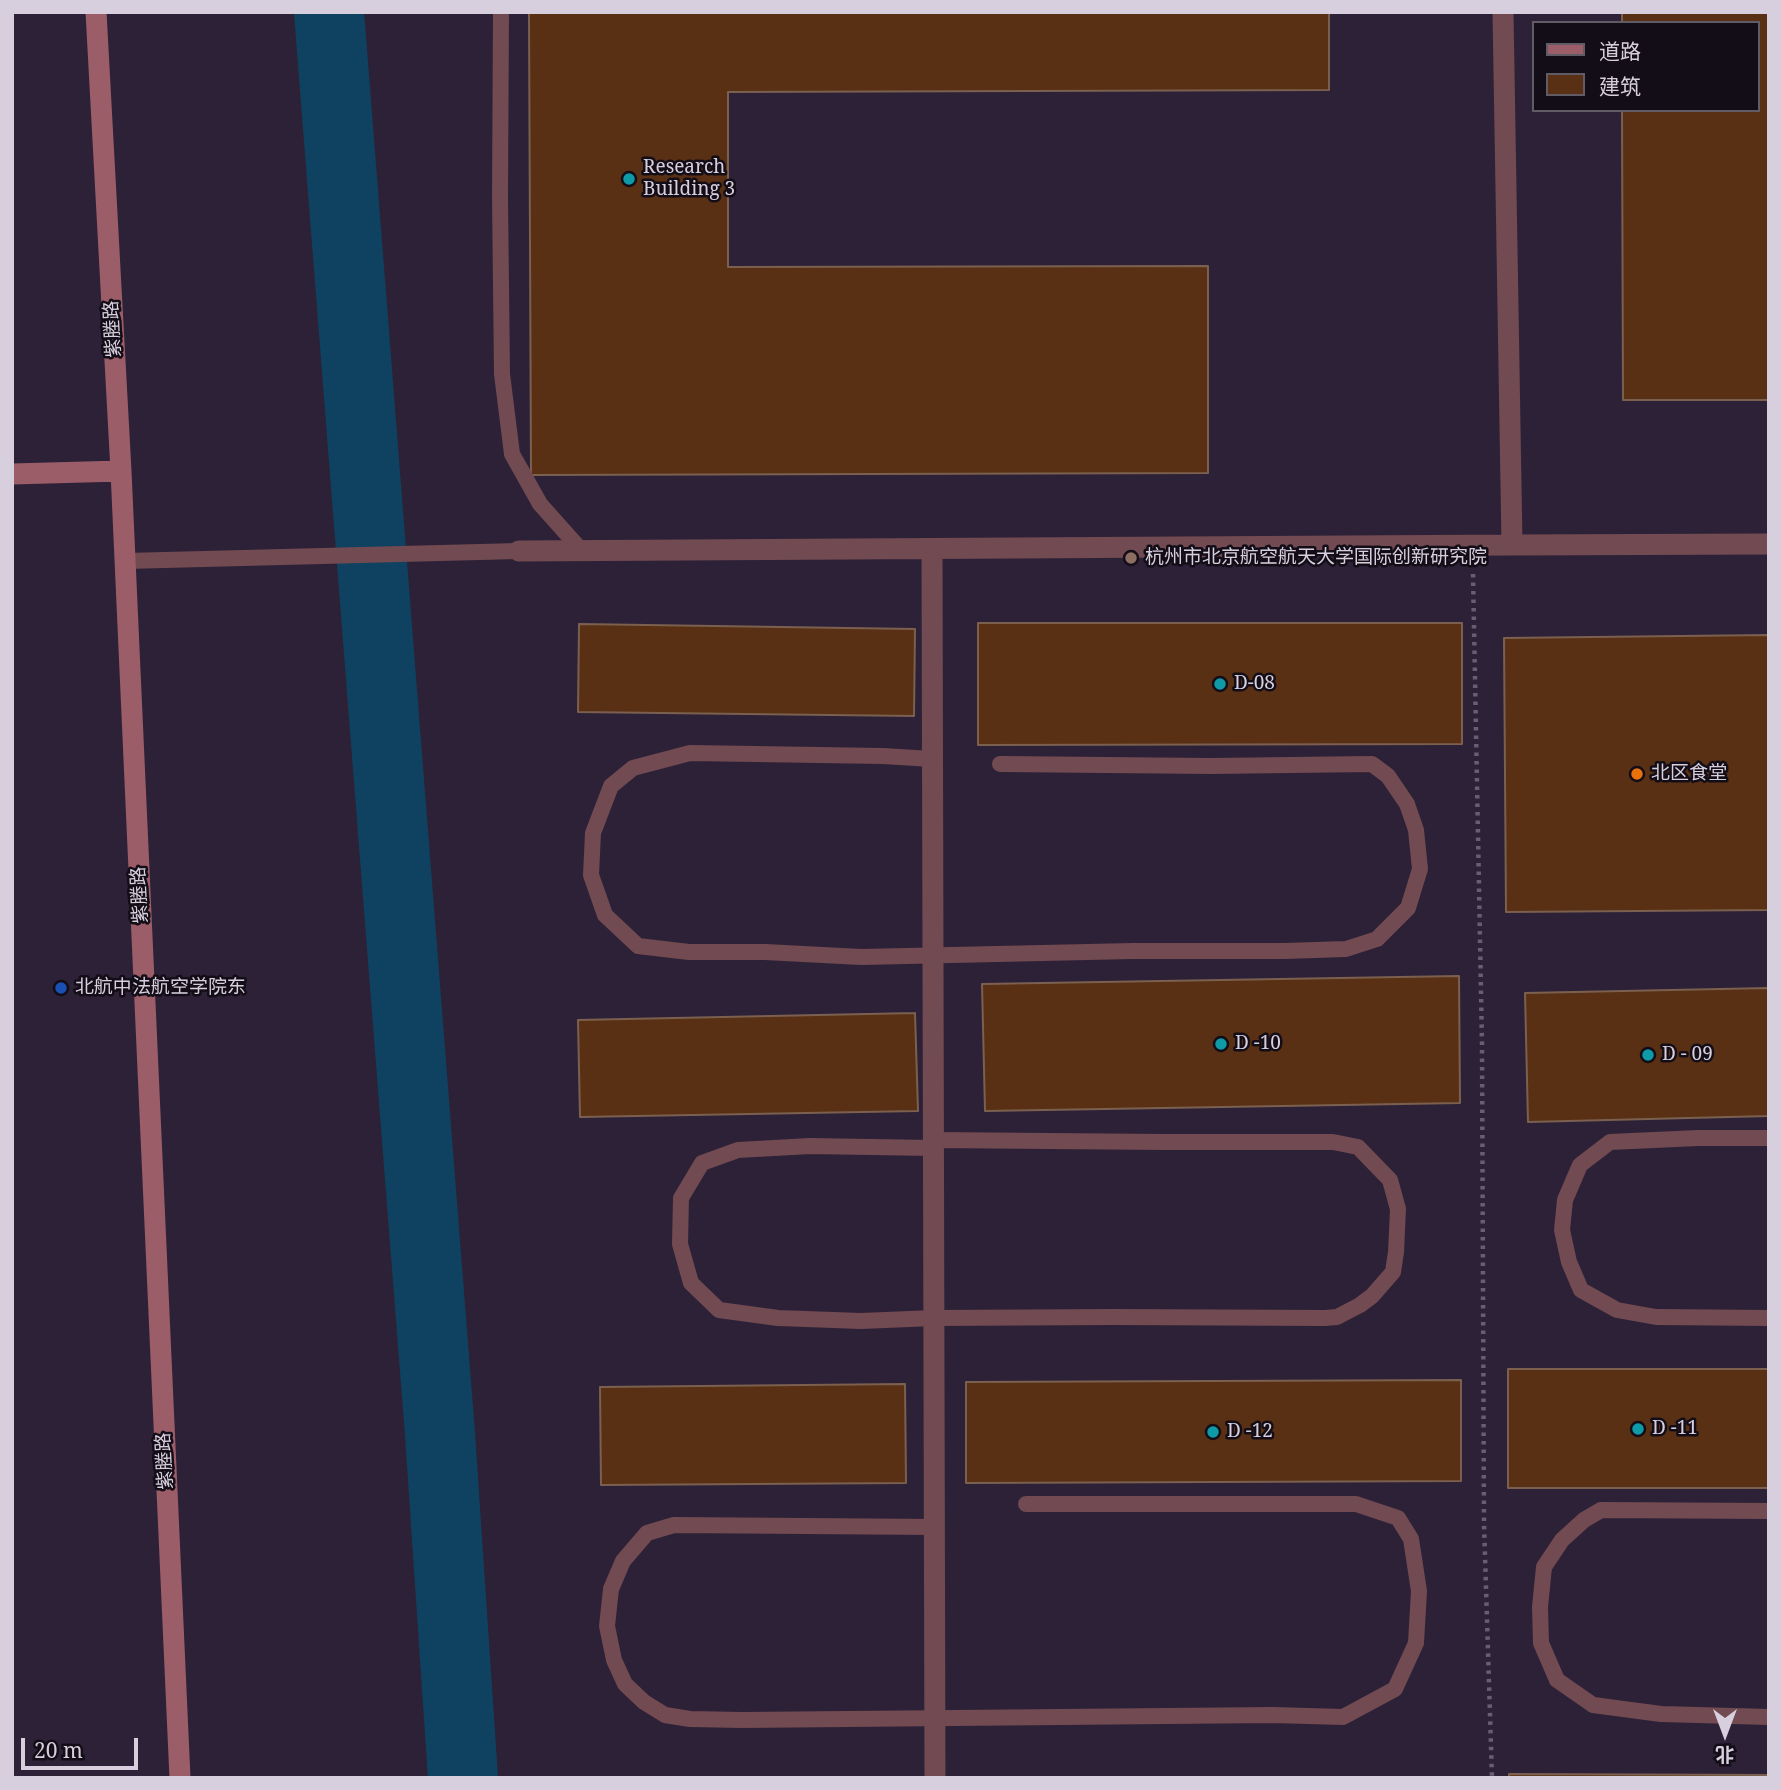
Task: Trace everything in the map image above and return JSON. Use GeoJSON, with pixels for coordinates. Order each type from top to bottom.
{"type":"FeatureCollection","features":[{"type":"Feature","properties":{"kind":"street","name":"紫塍路"},"geometry":{"type":"LineString","coordinates":[[96,12],[121,471],[180,1778]]}},
{"type":"Feature","properties":{"kind":"street"},"geometry":{"type":"LineString","coordinates":[[1503,12],[1511,545]]}},
{"type":"Feature","properties":{"kind":"street"},"geometry":{"type":"LineString","coordinates":[[12,474],[121,471]]}},
{"type":"Feature","properties":{"kind":"street"},"geometry":{"type":"LineString","coordinates":[[519,551],[1769,544]]}},
{"type":"Feature","properties":{"kind":"street"},"geometry":{"type":"LineString","coordinates":[[932,549],[935,1778]]}},
{"type":"Feature","properties":{"kind":"lane"},"geometry":{"type":"LineString","coordinates":[[501,12],[502,374],[512,454],[540,504],[582,551]]}},
{"type":"Feature","properties":{"kind":"lane"},"geometry":{"type":"LineString","coordinates":[[125,561],[519,551]]}},
{"type":"Feature","properties":{"kind":"lane"},"geometry":{"type":"LineString","coordinates":[[932,759],[690,753],[633,768],[611,786],[593,833],[591,875],[605,915],[638,946],[689,952],[861,957],[1346,949],[1377,939],[1408,908],[1420,869],[1416,830],[1407,804],[1388,776],[1372,764],[1000,765]]}},
{"type":"Feature","properties":{"kind":"lane"},"geometry":{"type":"LineString","coordinates":[[1769,1138],[1610,1142],[1580,1165],[1565,1200],[1562,1230],[1569,1262],[1581,1290],[1617,1310],[1657,1317],[1769,1318]]}},
{"type":"Feature","properties":{"kind":"lane"},"geometry":{"type":"LineString","coordinates":[[1333,1142],[1358,1147],[1369,1157],[1390,1180],[1398,1209],[1393,1272],[1372,1296],[1337,1317],[934,1318],[861,1321],[778,1318],[719,1310],[691,1283],[680,1244],[681,1198],[702,1163],[738,1150],[933,1144],[1333,1142]]}},
{"type":"Feature","properties":{"kind":"lane"},"geometry":{"type":"LineString","coordinates":[[934,1527],[674,1525],[648,1533],[623,1561],[611,1589],[607,1626],[614,1660],[625,1684],[644,1702],[666,1715],[690,1719],[1259,1715],[1343,1717],[1395,1689],[1416,1643],[1419,1591],[1411,1539],[1398,1518],[1356,1504],[1026,1504]]}},
{"type":"Feature","properties":{"kind":"lane"},"geometry":{"type":"LineString","coordinates":[[1769,1511],[1601,1510],[1584,1520],[1562,1540],[1544,1567],[1540,1607],[1541,1643],[1557,1680],[1593,1705],[1661,1714],[1769,1717]]}},
{"type":"Feature","properties":{"kind":"path"},"geometry":{"type":"LineString","coordinates":[[1473,545],[1482,1044],[1485,1524],[1492,1778]]}},
{"type":"Feature","properties":{"kind":"building","name":"Research Building 3"},"geometry":{"type":"Polygon","coordinates":[[[529,12],[1329,12],[1329,90],[728,92],[728,267],[1208,266],[1208,473],[531,475],[529,12]]]}},
{"type":"Feature","properties":{"kind":"building"},"geometry":{"type":"Polygon","coordinates":[[[1622,12],[1769,12],[1769,400],[1623,400],[1622,112],[1760,112],[1760,21],[1622,21],[1622,12]]]}},
{"type":"Feature","properties":{"kind":"building","name":"D-08"},"geometry":{"type":"Polygon","coordinates":[[[978,623],[1462,623],[1462,744],[978,745],[978,623]]]}},
{"type":"Feature","properties":{"kind":"building"},"geometry":{"type":"Polygon","coordinates":[[[579,624],[915,629],[914,716],[578,712],[579,624]]]}},
{"type":"Feature","properties":{"kind":"building","name":"北区食堂"},"geometry":{"type":"Polygon","coordinates":[[[1769,635],[1769,910],[1506,912],[1504,638],[1769,635]]]}},
{"type":"Feature","properties":{"kind":"building","name":"D -10"},"geometry":{"type":"Polygon","coordinates":[[[1459,976],[1460,1103],[985,1111],[982,984],[1459,976]]]}},
{"type":"Feature","properties":{"kind":"building","name":"D - 09"},"geometry":{"type":"Polygon","coordinates":[[[1769,988],[1769,1116],[1528,1122],[1525,993],[1769,988]]]}},
{"type":"Feature","properties":{"kind":"building"},"geometry":{"type":"Polygon","coordinates":[[[915,1013],[918,1111],[580,1117],[578,1020],[915,1013]]]}},
{"type":"Feature","properties":{"kind":"building","name":"D -11"},"geometry":{"type":"Polygon","coordinates":[[[1508,1369],[1769,1369],[1769,1488],[1508,1488],[1508,1369]]]}},
{"type":"Feature","properties":{"kind":"building","name":"D -12"},"geometry":{"type":"Polygon","coordinates":[[[1461,1380],[1461,1481],[966,1483],[966,1382],[1461,1380]]]}},
{"type":"Feature","properties":{"kind":"building"},"geometry":{"type":"Polygon","coordinates":[[[905,1384],[906,1483],[601,1485],[600,1387],[905,1384]]]}},
{"type":"Feature","properties":{"kind":"building"},"geometry":{"type":"Polygon","coordinates":[[[1509,1774],[1769,1775],[1769,1778],[1509,1778],[1509,1774]]]}},
{"type":"Feature","properties":{"kind":"waterway"},"geometry":{"type":"LineString","coordinates":[[329,12],[440,1434],[463,1778]]}},
{"type":"Feature","properties":{"kind":"place","name":"Research Building 3"},"geometry":{"type":"Point","coordinates":[629,179]}},
{"type":"Feature","properties":{"kind":"place","name":"杭州市北京航空航天大学国际创新研究院"},"geometry":{"type":"Point","coordinates":[1131,558]}},
{"type":"Feature","properties":{"kind":"place","name":"D-08"},"geometry":{"type":"Point","coordinates":[1220,684]}},
{"type":"Feature","properties":{"kind":"place","name":"北区食堂"},"geometry":{"type":"Point","coordinates":[1637,774]}},
{"type":"Feature","properties":{"kind":"place","name":"北航中法航空学院东"},"geometry":{"type":"Point","coordinates":[61,988]}},
{"type":"Feature","properties":{"kind":"place","name":"D -10"},"geometry":{"type":"Point","coordinates":[1221,1044]}},
{"type":"Feature","properties":{"kind":"place","name":"D - 09"},"geometry":{"type":"Point","coordinates":[1648,1055]}},
{"type":"Feature","properties":{"kind":"place","name":"D -11"},"geometry":{"type":"Point","coordinates":[1638,1429]}},
{"type":"Feature","properties":{"kind":"place","name":"D -12"},"geometry":{"type":"Point","coordinates":[1213,1432]}}]}
